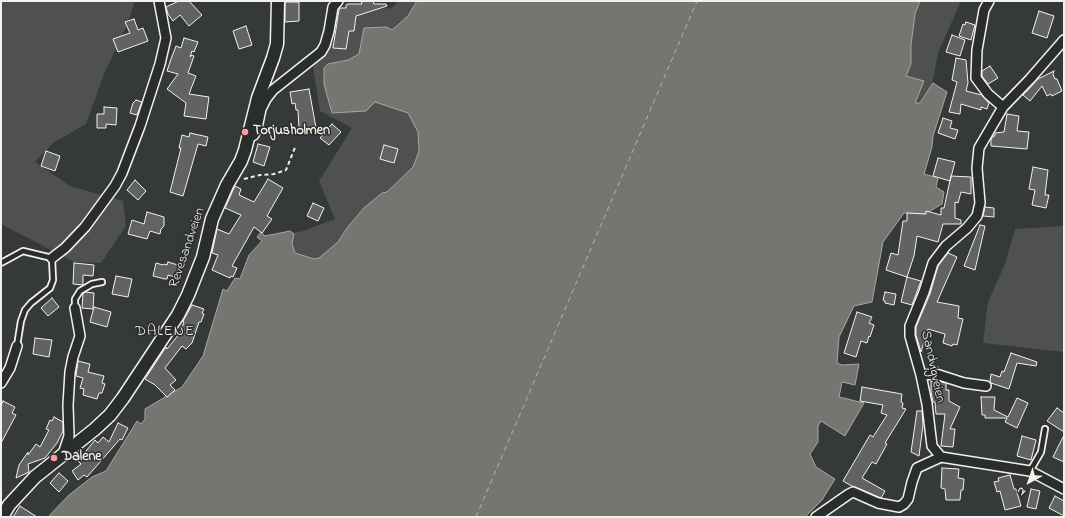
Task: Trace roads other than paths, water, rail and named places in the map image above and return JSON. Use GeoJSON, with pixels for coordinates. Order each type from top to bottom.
{"type":"FeatureCollection","features":[{"type":"Feature","properties":{"kind":"main road","name":"Revesandveien"},"geometry":{"type":"LineString","coordinates":[[2,517],[8,505],[24,486],[110,415],[178,315],[188,295],[203,257],[212,219],[227,185],[241,161],[249,137],[258,98],[274,58],[277,44],[278,1]]}},
{"type":"Feature","properties":{"kind":"street"},"geometry":{"type":"LineString","coordinates":[[52,258],[65,248],[85,228],[122,173],[142,120],[160,64],[166,38],[159,1]]}},
{"type":"Feature","properties":{"kind":"street"},"geometry":{"type":"LineString","coordinates":[[249,137],[254,135],[266,99],[273,90],[321,52],[326,44],[333,7],[338,1]]}},
{"type":"Feature","properties":{"kind":"street"},"geometry":{"type":"LineString","coordinates":[[989,1],[984,10],[977,50],[976,78],[988,94],[1003,107]]}},
{"type":"Feature","properties":{"kind":"street","name":"Sandvigveien"},"geometry":{"type":"LineString","coordinates":[[941,457],[932,446],[927,404],[921,375],[910,336],[910,326],[924,292],[932,264],[946,246],[967,228],[977,216],[980,203],[976,168],[979,148],[1003,107],[1064,40]]}},
{"type":"Feature","properties":{"kind":"street"},"geometry":{"type":"LineString","coordinates":[[63,454],[69,436],[68,405],[70,372],[80,336],[74,308]]}},
{"type":"Feature","properties":{"kind":"street"},"geometry":{"type":"LineString","coordinates":[[1,383],[10,368],[17,346]]}},
{"type":"Feature","properties":{"kind":"street"},"geometry":{"type":"LineString","coordinates":[[921,375],[936,374],[964,383],[986,386]]}},
{"type":"Feature","properties":{"kind":"street"},"geometry":{"type":"LineString","coordinates":[[816,517],[853,492],[878,503],[899,507],[908,499],[913,477],[917,468],[941,457],[1030,472],[1064,489]]}},
{"type":"Feature","properties":{"kind":"lane"},"geometry":{"type":"LineString","coordinates":[[1,263],[23,251],[52,258],[53,280],[50,288],[31,303],[25,310],[17,346]]}},
{"type":"Feature","properties":{"kind":"lane"},"geometry":{"type":"LineString","coordinates":[[74,308],[76,296],[80,291],[92,284],[102,282]]}},
{"type":"Feature","properties":{"kind":"lane"},"geometry":{"type":"LineString","coordinates":[[1030,472],[1041,452],[1045,429]]}},
{"type":"Feature","properties":{"kind":"place","name":"Torjusholmen"},"geometry":{"type":"Point","coordinates":[245,132]}},
{"type":"Feature","properties":{"kind":"place","name":"Dalene"},"geometry":{"type":"Point","coordinates":[54,458]}},
{"type":"Feature","properties":{"kind":"district","name":"DALENE"},"geometry":{"type":"Point","coordinates":[165,333]}}]}
